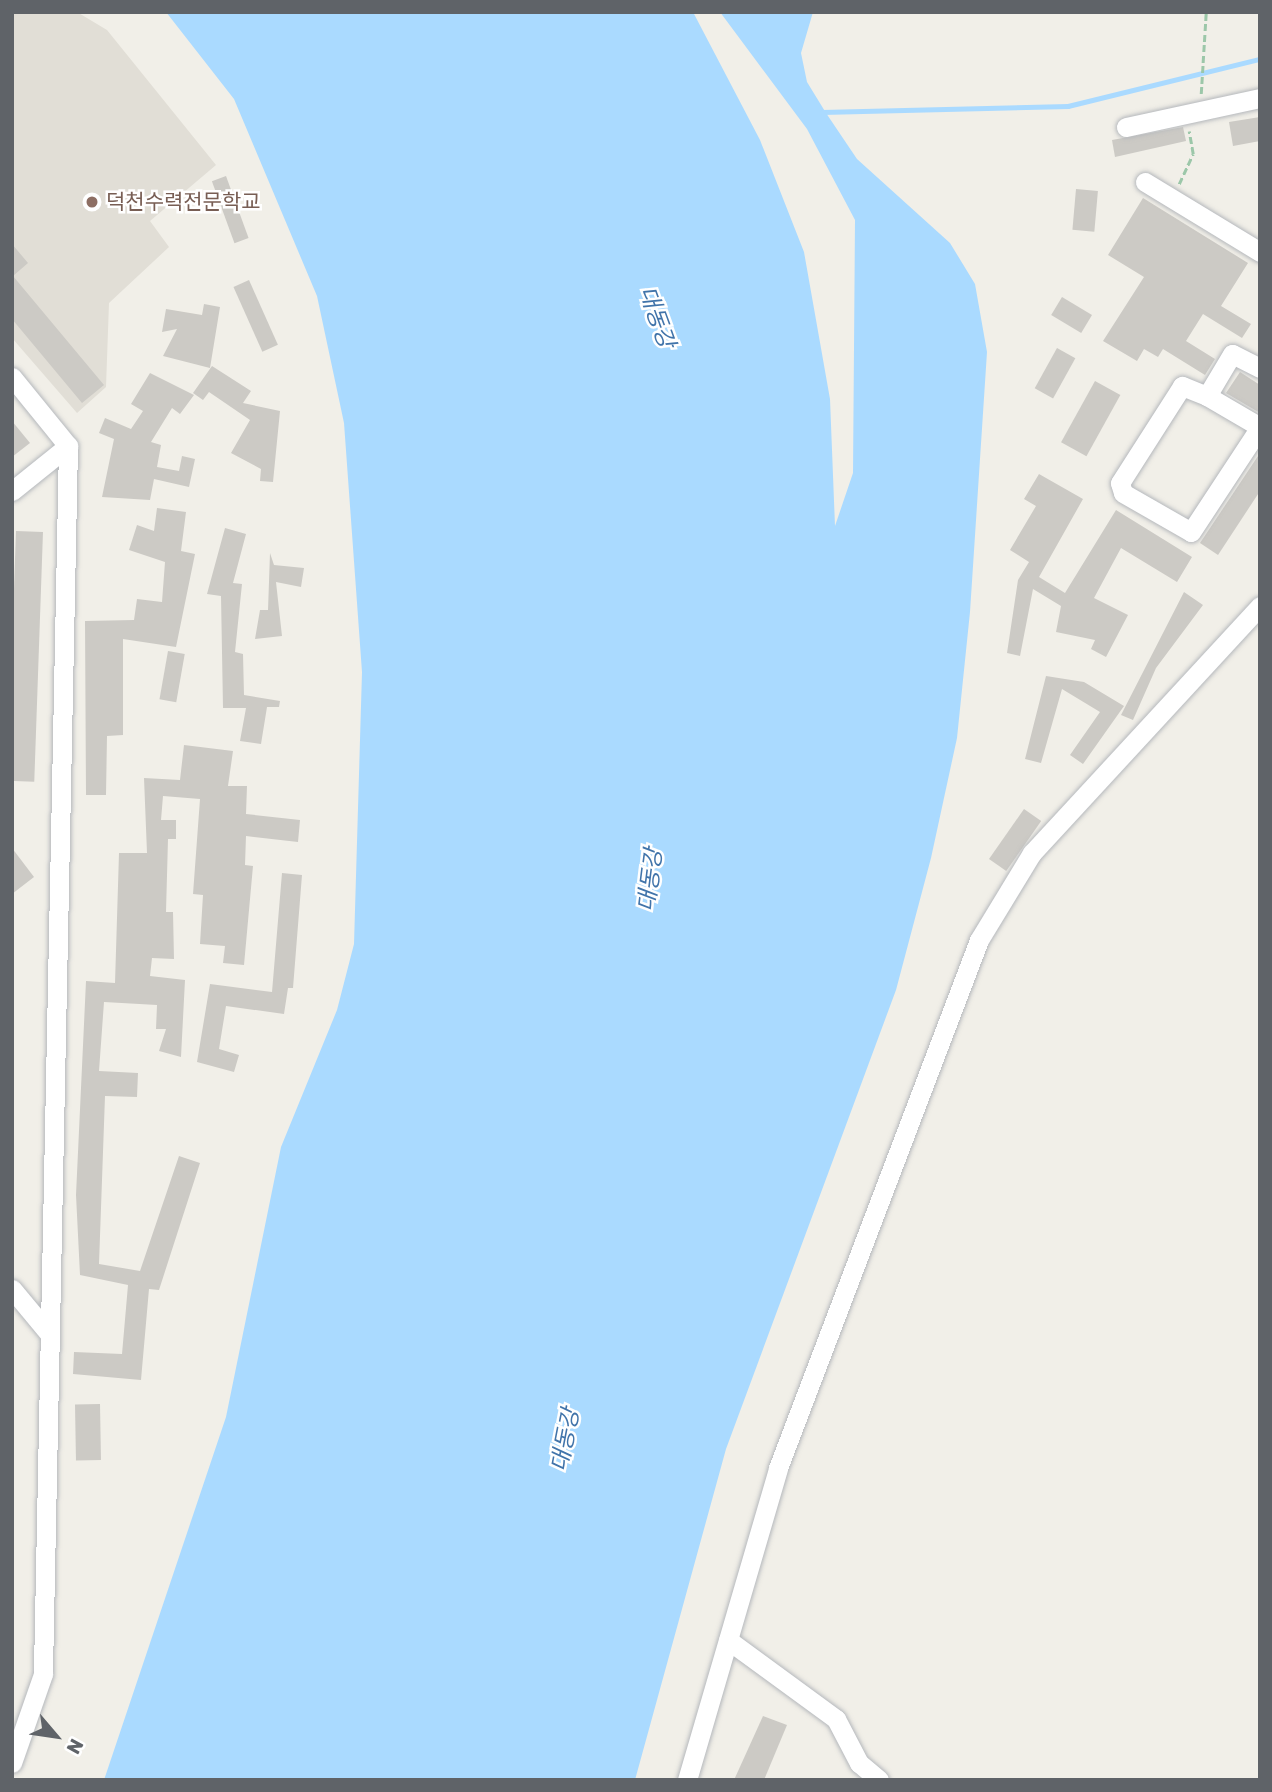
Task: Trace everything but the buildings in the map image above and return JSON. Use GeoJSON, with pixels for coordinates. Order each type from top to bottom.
{"type":"FeatureCollection","features":[{"type":"Feature","properties":{"kind":"street"},"geometry":{"type":"LineString","coordinates":[[1126,127],[1260,98]]}},
{"type":"Feature","properties":{"kind":"street"},"geometry":{"type":"LineString","coordinates":[[1145,182],[1260,252]]}},
{"type":"Feature","properties":{"kind":"street"},"geometry":{"type":"LineString","coordinates":[[1207,396],[1232,354],[1260,368]]}},
{"type":"Feature","properties":{"kind":"street"},"geometry":{"type":"LineString","coordinates":[[12,377],[68,446],[47,1331],[43,1674],[12,1763]]}},
{"type":"Feature","properties":{"kind":"street"},"geometry":{"type":"LineString","coordinates":[[1182,386],[1207,396],[1260,427],[1191,532],[1181,531],[1123,493],[1121,482],[1182,386]]}},
{"type":"Feature","properties":{"kind":"street"},"geometry":{"type":"LineString","coordinates":[[12,491],[68,446]]}},
{"type":"Feature","properties":{"kind":"street"},"geometry":{"type":"LineString","coordinates":[[687,1780],[778,1468],[979,940],[1032,853],[1260,606]]}},
{"type":"Feature","properties":{"kind":"street"},"geometry":{"type":"LineString","coordinates":[[13,1292],[47,1331]]}},
{"type":"Feature","properties":{"kind":"street"},"geometry":{"type":"LineString","coordinates":[[728,1640],[835,1719],[859,1763],[879,1780]]}},
{"type":"Feature","properties":{"kind":"street"},"geometry":{"type":"LineString","coordinates":[[12,1724],[38,1694]]}},
{"type":"Feature","properties":{"kind":"path"},"geometry":{"type":"LineString","coordinates":[[1172,198],[1193,154],[1193,113],[1206,12]]}},
{"type":"Feature","properties":{"kind":"shaded area","name":"덕천수력전문학교"},"geometry":{"type":"Polygon","coordinates":[[[12,12],[77,12],[107,30],[216,165],[150,221],[169,247],[109,303],[106,387],[77,413],[12,338],[12,12]]]}},
{"type":"Feature","properties":{"kind":"water","name":"대동강"},"geometry":{"type":"Polygon","coordinates":[[[166,12],[693,12],[760,140],[804,252],[830,399],[835,526],[853,473],[855,220],[807,129],[720,12],[813,12],[801,53],[807,82],[857,159],[950,243],[975,284],[987,352],[970,612],[957,738],[931,858],[896,990],[726,1449],[635,1780],[104,1780],[226,1417],[281,1147],[337,1010],[354,944],[362,672],[344,423],[317,296],[234,99],[166,12]]]}},
{"type":"Feature","properties":{"kind":"waterway"},"geometry":{"type":"LineString","coordinates":[[822,112],[1068,106],[1260,59]]}},
{"type":"Feature","properties":{"kind":"place","name":"덕천수력전문학교"},"geometry":{"type":"Point","coordinates":[92,202]}}]}
